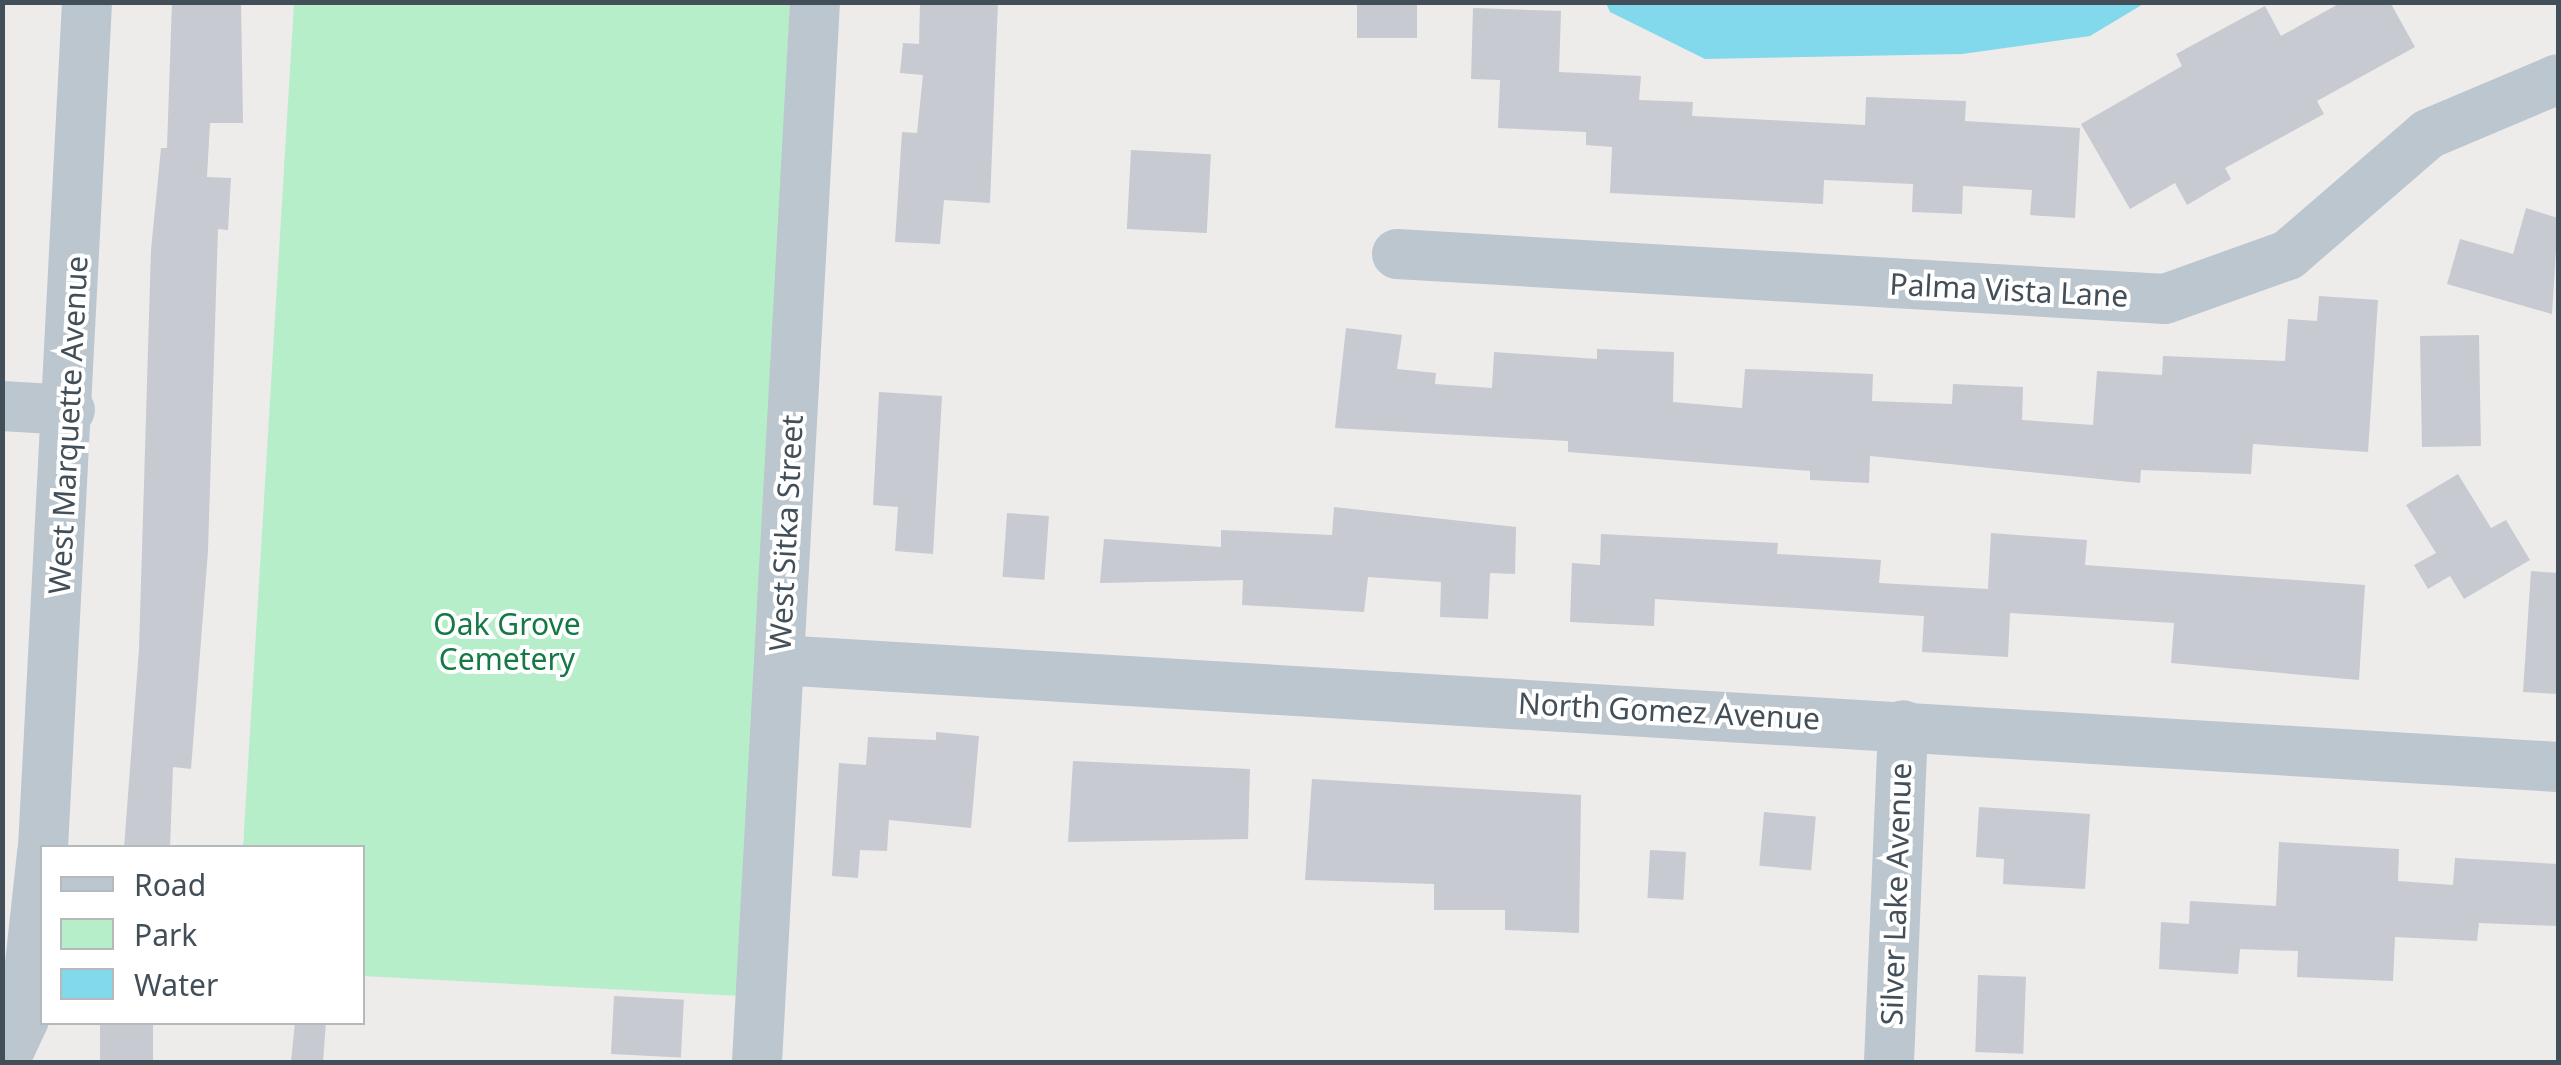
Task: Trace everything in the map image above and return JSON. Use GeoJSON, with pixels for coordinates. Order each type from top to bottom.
{"type":"FeatureCollection","features":[{"type":"Feature","properties":{"kind":"street","name":"West Marquette Avenue"},"geometry":{"type":"LineString","coordinates":[[4,1062],[27,1001],[33,830],[70,410],[87,2]]}},
{"type":"Feature","properties":{"kind":"street","name":"West Sitka Street"},"geometry":{"type":"LineString","coordinates":[[757,1062],[815,2]]}},
{"type":"Feature","properties":{"kind":"street","name":"Palma Vista Lane"},"geometry":{"type":"LineString","coordinates":[[1396,254],[2165,299],[2288,255],[2428,134],[2558,79]]}},
{"type":"Feature","properties":{"kind":"street"},"geometry":{"type":"LineString","coordinates":[[2,406],[70,410]]}},
{"type":"Feature","properties":{"kind":"street","name":"North Gomez Avenue"},"geometry":{"type":"LineString","coordinates":[[779,660],[1903,725],[2558,768]]}},
{"type":"Feature","properties":{"kind":"street","name":"Silver Lake Avenue"},"geometry":{"type":"LineString","coordinates":[[1889,1062],[1903,725]]}},
{"type":"Feature","properties":{"kind":"green space","name":"Oak Grove Cemetery"},"geometry":{"type":"Polygon","coordinates":[[[294,3],[790,3],[741,996],[365,976],[365,845],[243,845],[294,3]]]}},
{"type":"Feature","properties":{"kind":"water"},"geometry":{"type":"Polygon","coordinates":[[[1606,3],[2145,3],[2090,36],[1962,54],[1705,59],[1610,12],[1606,3]]]}},
{"type":"Feature","properties":{"kind":"building"},"geometry":{"type":"Polygon","coordinates":[[[172,2],[241,2],[243,123],[210,123],[207,177],[231,178],[228,230],[218,229],[208,551],[191,769],[173,767],[170,845],[124,845],[139,649],[151,250],[161,148],[167,148],[172,2]]]}},
{"type":"Feature","properties":{"kind":"building"},"geometry":{"type":"Polygon","coordinates":[[[920,2],[998,2],[990,203],[944,200],[940,244],[895,242],[902,132],[917,133],[923,75],[900,73],[903,43],[919,44],[920,2]]]}},
{"type":"Feature","properties":{"kind":"building"},"geometry":{"type":"Polygon","coordinates":[[[1357,2],[1417,2],[1417,38],[1357,38],[1357,2]]]}},
{"type":"Feature","properties":{"kind":"building"},"geometry":{"type":"Polygon","coordinates":[[[2342,2],[2390,2],[2415,47],[2317,101],[2324,114],[2225,168],[2231,179],[2187,205],[2175,183],[2130,209],[2081,124],[2182,66],[2176,54],[2265,6],[2281,36],[2342,2]]]}},
{"type":"Feature","properties":{"kind":"building"},"geometry":{"type":"Polygon","coordinates":[[[1473,8],[1561,11],[1559,72],[1641,76],[1639,100],[1693,102],[1692,116],[1865,125],[1866,97],[1966,101],[1965,121],[2080,128],[2075,218],[2030,215],[2032,190],[1963,186],[1962,214],[1912,212],[1913,184],[1824,180],[1823,204],[1610,193],[1612,147],[1586,145],[1586,132],[1498,128],[1500,80],[1471,79],[1473,8]]]}},
{"type":"Feature","properties":{"kind":"building"},"geometry":{"type":"Polygon","coordinates":[[[1131,150],[1211,154],[1207,233],[1127,229],[1131,150]]]}},
{"type":"Feature","properties":{"kind":"building"},"geometry":{"type":"Polygon","coordinates":[[[2526,208],[2558,218],[2552,314],[2447,284],[2460,239],[2513,254],[2526,208]]]}},
{"type":"Feature","properties":{"kind":"building"},"geometry":{"type":"Polygon","coordinates":[[[2319,296],[2378,300],[2368,452],[2253,444],[2251,474],[2141,470],[2140,483],[1870,456],[1869,483],[1810,480],[1810,471],[1568,452],[1568,441],[1335,428],[1346,328],[1402,335],[1397,369],[1436,373],[1435,384],[1492,388],[1494,352],[1597,359],[1597,349],[1674,352],[1673,402],[1742,408],[1745,369],[1873,374],[1872,401],[1952,404],[1953,384],[2023,387],[2022,420],[2093,425],[2097,371],[2162,375],[2163,356],[2285,361],[2288,319],[2317,321],[2319,296]]]}},
{"type":"Feature","properties":{"kind":"building"},"geometry":{"type":"Polygon","coordinates":[[[2479,335],[2481,446],[2422,447],[2420,336],[2479,335]]]}},
{"type":"Feature","properties":{"kind":"building"},"geometry":{"type":"Polygon","coordinates":[[[879,392],[942,396],[933,554],[895,551],[898,507],[873,505],[879,392]]]}},
{"type":"Feature","properties":{"kind":"building"},"geometry":{"type":"Polygon","coordinates":[[[2458,474],[2491,528],[2506,520],[2530,560],[2464,599],[2450,576],[2428,589],[2414,565],[2436,553],[2406,505],[2458,474]]]}},
{"type":"Feature","properties":{"kind":"building"},"geometry":{"type":"Polygon","coordinates":[[[1334,507],[1516,527],[1515,574],[1490,573],[1488,619],[1440,617],[1441,582],[1368,577],[1364,612],[1242,605],[1243,580],[1100,583],[1104,539],[1221,547],[1221,530],[1332,535],[1334,507]]]}},
{"type":"Feature","properties":{"kind":"building"},"geometry":{"type":"Polygon","coordinates":[[[1007,513],[1049,516],[1044,580],[1003,577],[1007,513]]]}},
{"type":"Feature","properties":{"kind":"building"},"geometry":{"type":"Polygon","coordinates":[[[1991,533],[2087,540],[2085,565],[2365,585],[2359,680],[2171,663],[2174,623],[2010,613],[2008,657],[1922,652],[1924,616],[1655,599],[1654,626],[1570,622],[1572,563],[1600,565],[1601,534],[1778,543],[1777,554],[1881,560],[1879,583],[1988,589],[1991,533]]]}},
{"type":"Feature","properties":{"kind":"building"},"geometry":{"type":"Polygon","coordinates":[[[2531,571],[2558,573],[2558,694],[2523,692],[2531,571]]]}},
{"type":"Feature","properties":{"kind":"building"},"geometry":{"type":"Polygon","coordinates":[[[936,732],[979,736],[971,828],[889,820],[887,851],[860,850],[858,878],[832,876],[839,763],[866,765],[868,737],[936,740],[936,732]]]}},
{"type":"Feature","properties":{"kind":"building"},"geometry":{"type":"Polygon","coordinates":[[[1073,761],[1250,769],[1248,839],[1068,842],[1073,761]]]}},
{"type":"Feature","properties":{"kind":"building"},"geometry":{"type":"Polygon","coordinates":[[[1312,779],[1581,795],[1579,933],[1505,930],[1505,910],[1434,910],[1434,884],[1305,880],[1312,779]]]}},
{"type":"Feature","properties":{"kind":"building"},"geometry":{"type":"Polygon","coordinates":[[[1979,807],[2090,814],[2085,889],[2003,884],[2004,859],[1976,857],[1979,807]]]}},
{"type":"Feature","properties":{"kind":"building"},"geometry":{"type":"Polygon","coordinates":[[[1764,812],[1816,817],[1811,870],[1759,866],[1764,812]]]}},
{"type":"Feature","properties":{"kind":"building"},"geometry":{"type":"Polygon","coordinates":[[[2279,842],[2399,849],[2398,881],[2453,885],[2455,858],[2558,864],[2558,926],[2479,923],[2477,941],[2395,937],[2393,981],[2297,977],[2298,951],[2240,949],[2238,974],[2159,969],[2161,922],[2189,924],[2190,901],[2276,906],[2279,842]]]}},
{"type":"Feature","properties":{"kind":"building"},"geometry":{"type":"Polygon","coordinates":[[[1650,850],[1686,852],[1683,900],[1647,898],[1650,850]]]}},
{"type":"Feature","properties":{"kind":"building"},"geometry":{"type":"Polygon","coordinates":[[[1978,975],[2026,977],[2023,1054],[1975,1052],[1978,975]]]}},
{"type":"Feature","properties":{"kind":"building"},"geometry":{"type":"Polygon","coordinates":[[[614,996],[684,1000],[681,1058],[611,1054],[614,996]]]}},
{"type":"Feature","properties":{"kind":"building"},"geometry":{"type":"Polygon","coordinates":[[[100,1025],[153,1025],[153,1062],[100,1062],[100,1025]]]}},
{"type":"Feature","properties":{"kind":"building"},"geometry":{"type":"Polygon","coordinates":[[[295,1025],[326,1025],[323,1062],[291,1062],[295,1025]]]}}]}
